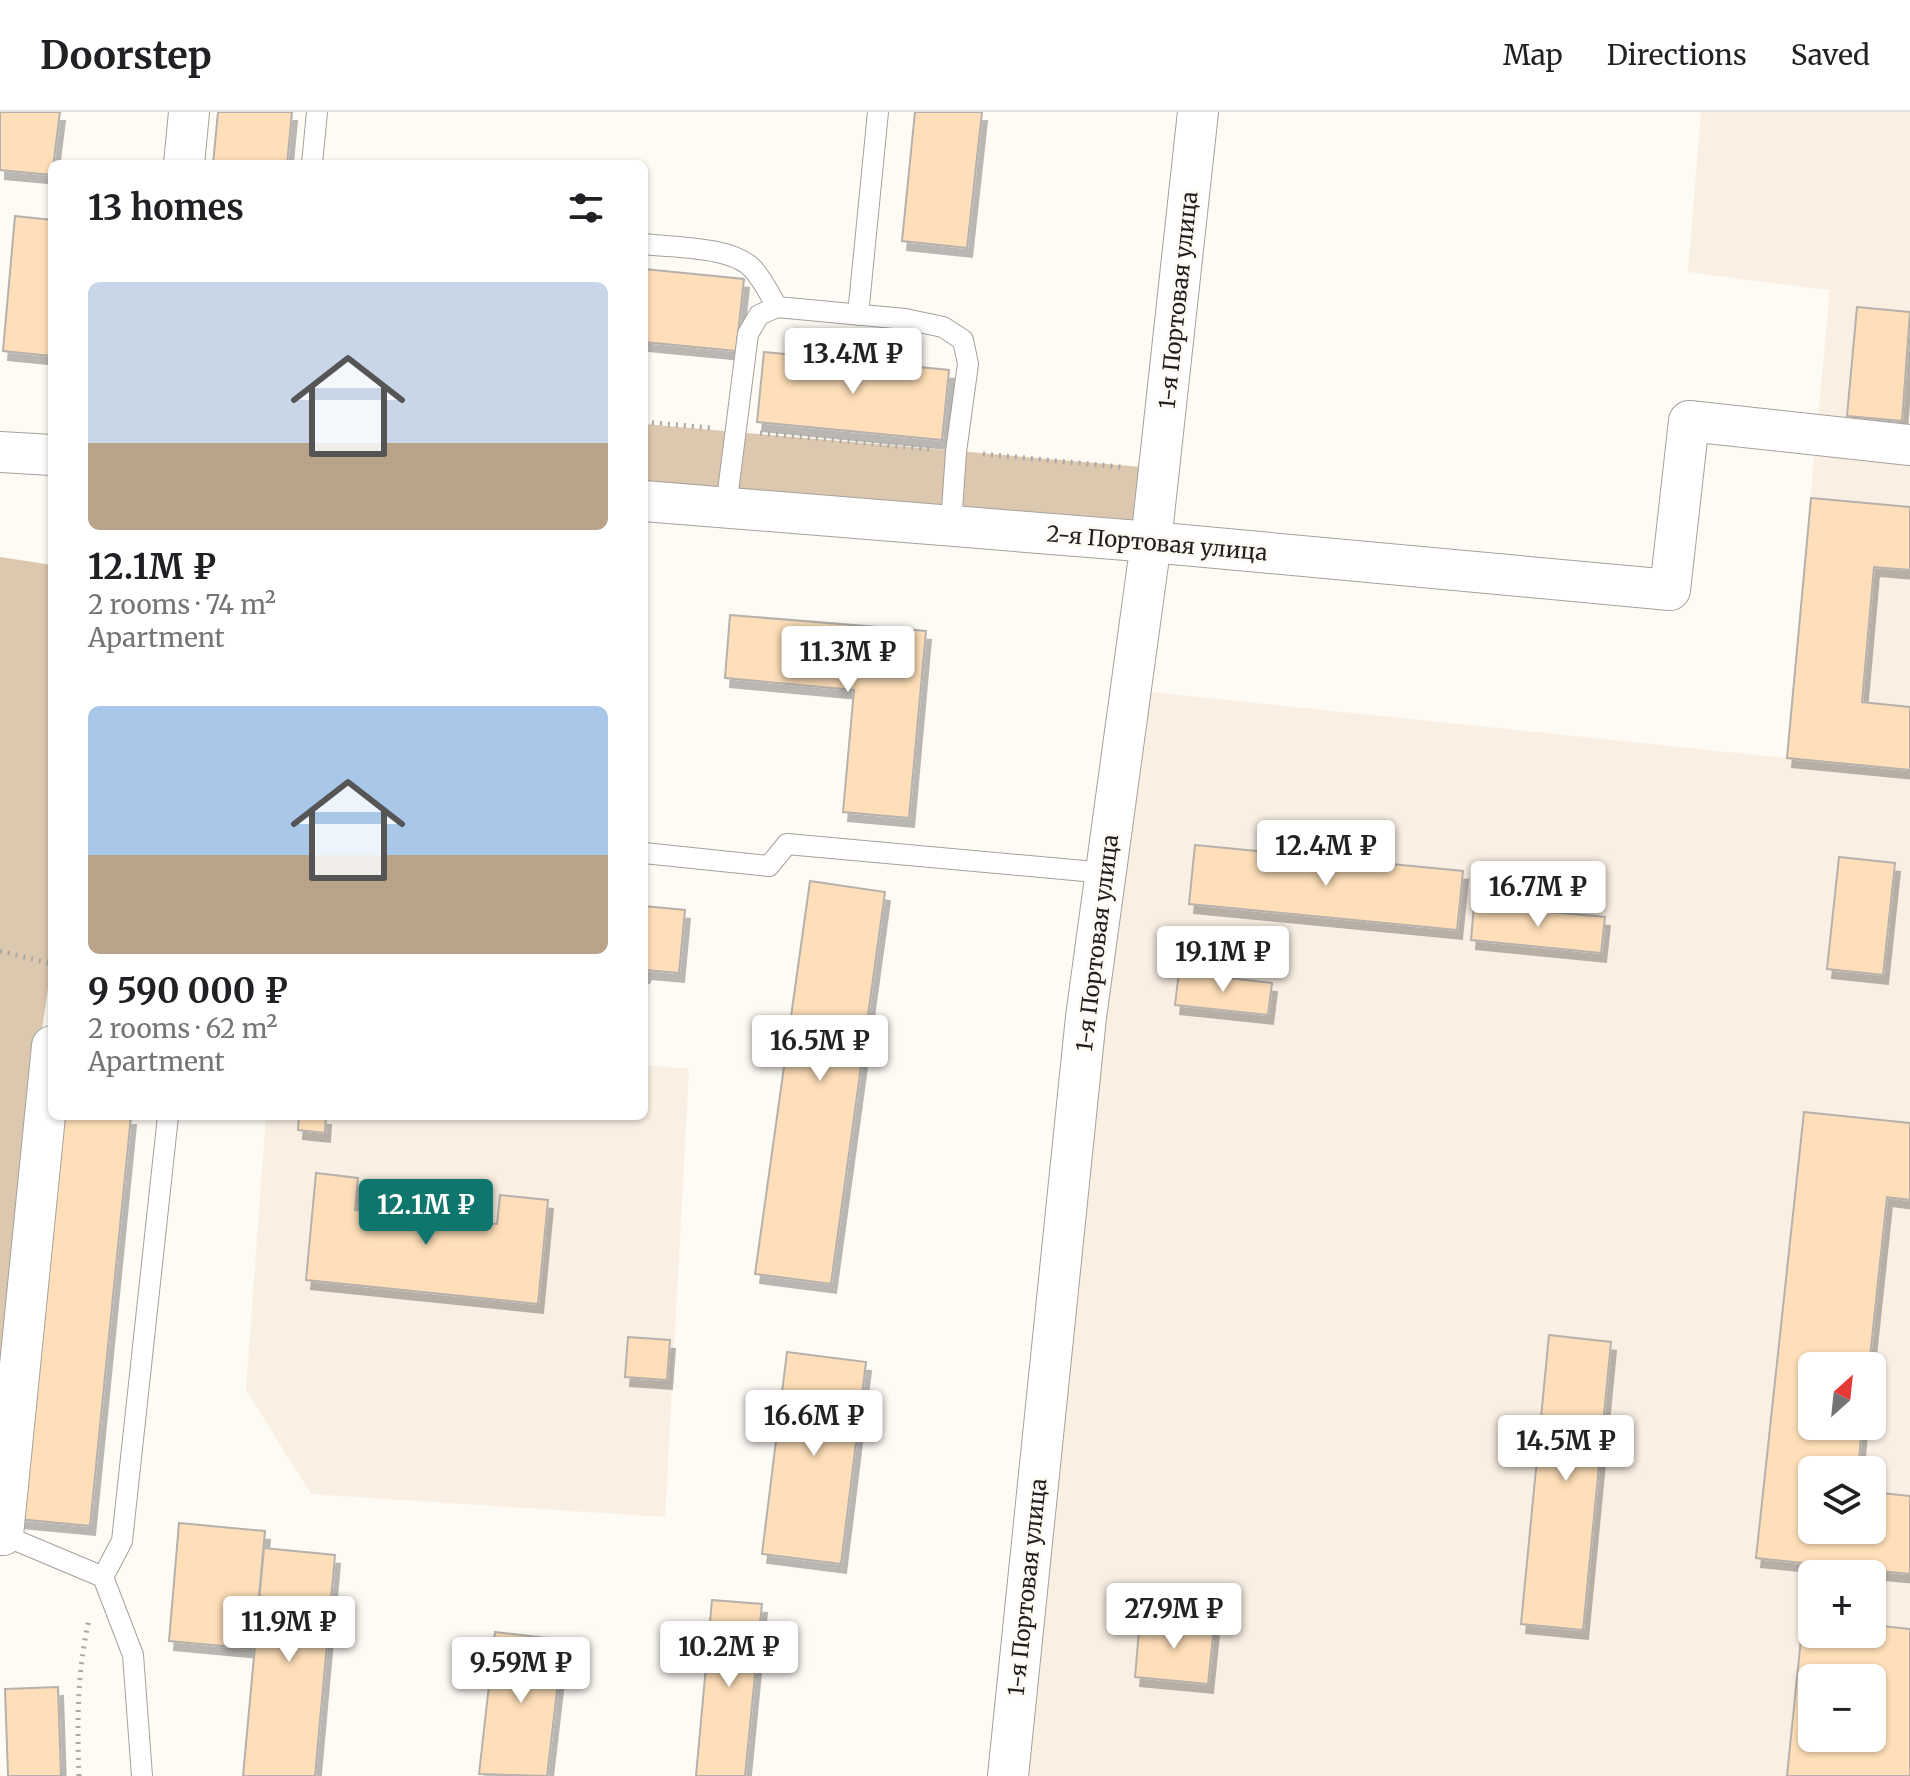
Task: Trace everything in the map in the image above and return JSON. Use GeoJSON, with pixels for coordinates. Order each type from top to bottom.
{"type":"FeatureCollection","features":[{"type":"Feature","properties":{"kind":"street"},"geometry":{"type":"LineString","coordinates":[[184,160],[189,112]]}},
{"type":"Feature","properties":{"kind":"street","name":"1-я Портовая улица"},"geometry":{"type":"LineString","coordinates":[[1008,1776],[1086,1017],[1151,542],[1198,112]]}},
{"type":"Feature","properties":{"kind":"street","name":"2-я Портовая улица"},"geometry":{"type":"LineString","coordinates":[[648,501],[1151,542],[1670,590],[1689,421],[1910,445]]}},
{"type":"Feature","properties":{"kind":"street"},"geometry":{"type":"LineString","coordinates":[[0,452],[48,455]]}},
{"type":"Feature","properties":{"kind":"street"},"geometry":{"type":"LineString","coordinates":[[3,1535],[48,1086]]}},
{"type":"Feature","properties":{"kind":"lane"},"geometry":{"type":"LineString","coordinates":[[312,160],[317,112]]}},
{"type":"Feature","properties":{"kind":"lane"},"geometry":{"type":"LineString","coordinates":[[858,315],[878,112]]}},
{"type":"Feature","properties":{"kind":"lane"},"geometry":{"type":"LineString","coordinates":[[648,244],[726,253],[742,259],[755,271],[777,307]]}},
{"type":"Feature","properties":{"kind":"lane"},"geometry":{"type":"LineString","coordinates":[[726,507],[748,334],[759,315],[777,307],[905,319],[943,327],[963,340],[968,364],[956,452],[951,525]]}},
{"type":"Feature","properties":{"kind":"lane"},"geometry":{"type":"LineString","coordinates":[[648,853],[769,866],[787,844],[1106,873]]}},
{"type":"Feature","properties":{"kind":"lane"},"geometry":{"type":"LineString","coordinates":[[103,1577],[122,1541],[168,1120]]}},
{"type":"Feature","properties":{"kind":"lane"},"geometry":{"type":"LineString","coordinates":[[3,1535],[103,1577],[133,1655],[142,1776]]}},
{"type":"Feature","properties":{"kind":"path"},"geometry":{"type":"LineString","coordinates":[[648,422],[1128,468]]}},
{"type":"Feature","properties":{"kind":"path"},"geometry":{"type":"LineString","coordinates":[[0,951],[48,963]]}},
{"type":"Feature","properties":{"kind":"path"},"geometry":{"type":"LineString","coordinates":[[79,1776],[76,1715],[81,1657],[103,1577]]}},
{"type":"Feature","properties":{"kind":"shaded area"},"geometry":{"type":"Polygon","coordinates":[[[1701,112],[1910,112],[1910,1776],[1010,1776],[1131,690],[1786,758],[1830,290],[1688,272],[1701,112]]]}},
{"type":"Feature","properties":{"kind":"shaded area"},"geometry":{"type":"Polygon","coordinates":[[[648,424],[1141,467],[1137,520],[648,481],[648,424]]]}},
{"type":"Feature","properties":{"kind":"shaded area"},"geometry":{"type":"Polygon","coordinates":[[[0,557],[48,564],[48,988],[0,1388],[0,557]]]}},
{"type":"Feature","properties":{"kind":"shaded area"},"geometry":{"type":"Polygon","coordinates":[[[648,1065],[689,1069],[665,1517],[311,1494],[246,1390],[266,1120],[648,1120],[648,1065]]]}},
{"type":"Feature","properties":{"kind":"building"},"geometry":{"type":"Polygon","coordinates":[[[0,112],[60,112],[54,160],[48,160],[48,175],[0,170],[0,112]]]}},
{"type":"Feature","properties":{"kind":"building"},"geometry":{"type":"Polygon","coordinates":[[[218,112],[292,112],[287,160],[213,160],[218,112]]]}},
{"type":"Feature","properties":{"kind":"building"},"geometry":{"type":"Polygon","coordinates":[[[915,112],[982,112],[967,248],[902,241],[915,112]]]}},
{"type":"Feature","properties":{"kind":"building"},"geometry":{"type":"Polygon","coordinates":[[[15,216],[48,220],[48,356],[3,351],[15,216]]]}},
{"type":"Feature","properties":{"kind":"building"},"geometry":{"type":"Polygon","coordinates":[[[648,269],[744,279],[736,351],[648,342],[648,269]]]}},
{"type":"Feature","properties":{"kind":"building"},"geometry":{"type":"Polygon","coordinates":[[[1857,307],[1910,312],[1902,421],[1847,416],[1857,307]]]}},
{"type":"Feature","properties":{"kind":"building"},"geometry":{"type":"Polygon","coordinates":[[[764,352],[949,370],[942,440],[757,422],[764,352]]]}},
{"type":"Feature","properties":{"kind":"building"},"geometry":{"type":"Polygon","coordinates":[[[1811,498],[1910,507],[1910,570],[1874,567],[1862,702],[1910,707],[1910,770],[1787,758],[1811,498]]]}},
{"type":"Feature","properties":{"kind":"building"},"geometry":{"type":"Polygon","coordinates":[[[730,615],[926,631],[909,818],[843,812],[854,690],[725,678],[730,615]]]}},
{"type":"Feature","properties":{"kind":"building"},"geometry":{"type":"Polygon","coordinates":[[[1195,845],[1463,871],[1457,930],[1189,904],[1195,845]]]}},
{"type":"Feature","properties":{"kind":"building"},"geometry":{"type":"Polygon","coordinates":[[[1839,857],[1895,863],[1883,975],[1827,969],[1839,857]]]}},
{"type":"Feature","properties":{"kind":"building"},"geometry":{"type":"Polygon","coordinates":[[[810,881],[885,892],[831,1284],[755,1274],[810,881]]]}},
{"type":"Feature","properties":{"kind":"building"},"geometry":{"type":"Polygon","coordinates":[[[1474,905],[1605,917],[1601,953],[1471,940],[1474,905]]]}},
{"type":"Feature","properties":{"kind":"building"},"geometry":{"type":"Polygon","coordinates":[[[648,906],[685,910],[679,973],[648,970],[648,906]]]}},
{"type":"Feature","properties":{"kind":"building"},"geometry":{"type":"Polygon","coordinates":[[[1179,972],[1272,983],[1268,1015],[1175,1005],[1179,972]]]}},
{"type":"Feature","properties":{"kind":"building"},"geometry":{"type":"Polygon","coordinates":[[[1804,1112],[1910,1123],[1910,1200],[1887,1197],[1870,1352],[1798,1352],[1798,1440],[1861,1440],[1859,1456],[1798,1456],[1798,1544],[1886,1544],[1886,1493],[1910,1496],[1910,1574],[1886,1572],[1886,1560],[1798,1562],[1756,1558],[1804,1112]]]}},
{"type":"Feature","properties":{"kind":"building"},"geometry":{"type":"Polygon","coordinates":[[[59,1120],[131,1120],[90,1526],[18,1519],[59,1120]]]}},
{"type":"Feature","properties":{"kind":"building"},"geometry":{"type":"Polygon","coordinates":[[[299,1120],[326,1120],[325,1133],[298,1130],[299,1120]]]}},
{"type":"Feature","properties":{"kind":"building"},"geometry":{"type":"Polygon","coordinates":[[[316,1173],[358,1178],[355,1210],[497,1224],[500,1195],[548,1200],[538,1304],[306,1280],[316,1173]]]}},
{"type":"Feature","properties":{"kind":"building"},"geometry":{"type":"Polygon","coordinates":[[[1549,1335],[1611,1342],[1583,1630],[1521,1624],[1549,1335]]]}},
{"type":"Feature","properties":{"kind":"building"},"geometry":{"type":"Polygon","coordinates":[[[628,1337],[670,1340],[667,1380],[625,1377],[628,1337]]]}},
{"type":"Feature","properties":{"kind":"building"},"geometry":{"type":"Polygon","coordinates":[[[787,1352],[866,1362],[841,1564],[762,1554],[787,1352]]]}},
{"type":"Feature","properties":{"kind":"building"},"geometry":{"type":"Polygon","coordinates":[[[179,1523],[265,1531],[254,1649],[169,1641],[179,1523]]]}},
{"type":"Feature","properties":{"kind":"building"},"geometry":{"type":"Polygon","coordinates":[[[264,1548],[335,1555],[315,1776],[243,1776],[264,1548]]]}},
{"type":"Feature","properties":{"kind":"building"},"geometry":{"type":"Polygon","coordinates":[[[712,1600],[762,1604],[745,1776],[696,1776],[712,1600]]]}},
{"type":"Feature","properties":{"kind":"building"},"geometry":{"type":"Polygon","coordinates":[[[1140,1619],[1214,1626],[1208,1684],[1135,1677],[1140,1619]]]}},
{"type":"Feature","properties":{"kind":"building"},"geometry":{"type":"Polygon","coordinates":[[[1886,1626],[1910,1629],[1910,1776],[1787,1776],[1798,1668],[1798,1752],[1886,1752],[1886,1664],[1798,1664],[1800,1648],[1886,1648],[1886,1626]]]}},
{"type":"Feature","properties":{"kind":"building"},"geometry":{"type":"Polygon","coordinates":[[[495,1632],[563,1640],[547,1776],[479,1774],[495,1632]]]}},
{"type":"Feature","properties":{"kind":"building"},"geometry":{"type":"Polygon","coordinates":[[[58,1687],[61,1776],[8,1776],[5,1689],[58,1687]]]}}]}
